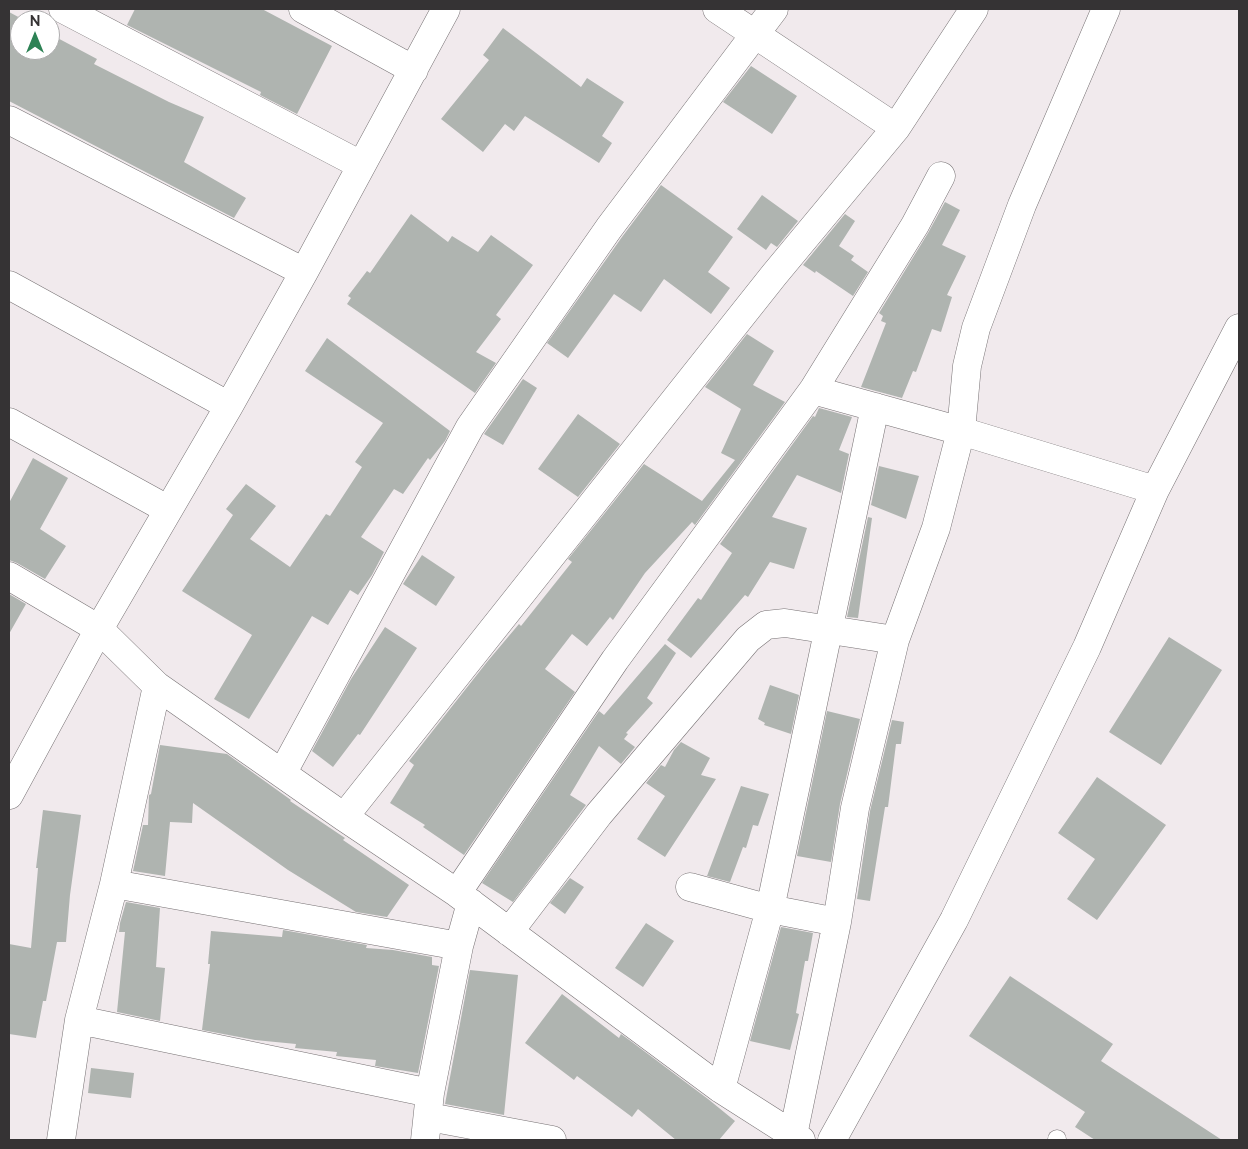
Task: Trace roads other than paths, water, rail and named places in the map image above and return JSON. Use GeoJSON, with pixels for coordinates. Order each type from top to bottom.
{"type":"FeatureCollection","features":[{"type":"Feature","properties":{"kind":"street"},"geometry":{"type":"LineString","coordinates":[[63,9],[361,165]]}},
{"type":"Feature","properties":{"kind":"street"},"geometry":{"type":"LineString","coordinates":[[303,9],[414,70]]}},
{"type":"Feature","properties":{"kind":"street"},"geometry":{"type":"LineString","coordinates":[[9,793],[99,629],[229,406],[304,272],[446,9]]}},
{"type":"Feature","properties":{"kind":"street"},"geometry":{"type":"LineString","coordinates":[[717,9],[896,128]]}},
{"type":"Feature","properties":{"kind":"street"},"geometry":{"type":"LineString","coordinates":[[283,772],[470,427],[609,228],[774,9]]}},
{"type":"Feature","properties":{"kind":"street"},"geometry":{"type":"LineString","coordinates":[[344,817],[774,275],[896,128],[974,9]]}},
{"type":"Feature","properties":{"kind":"street"},"geometry":{"type":"LineString","coordinates":[[9,576],[99,629],[157,686],[283,772],[344,817],[464,898],[721,1089],[795,1139],[837,922],[855,808],[895,640],[936,528],[961,431],[967,366],[976,328],[1022,205],[1106,9]]}},
{"type":"Feature","properties":{"kind":"street"},"geometry":{"type":"LineString","coordinates":[[9,120],[304,272]]}},
{"type":"Feature","properties":{"kind":"street"},"geometry":{"type":"LineString","coordinates":[[428,1117],[459,946],[464,898],[615,660],[813,390],[915,225],[941,176]]}},
{"type":"Feature","properties":{"kind":"street"},"geometry":{"type":"LineString","coordinates":[[9,285],[229,406]]}},
{"type":"Feature","properties":{"kind":"street"},"geometry":{"type":"LineString","coordinates":[[832,1140],[954,920],[1087,647],[1155,490],[1239,328]]}},
{"type":"Feature","properties":{"kind":"street"},"geometry":{"type":"LineString","coordinates":[[813,390],[961,431],[1155,490]]}},
{"type":"Feature","properties":{"kind":"street"},"geometry":{"type":"LineString","coordinates":[[721,1089],[770,909],[875,407]]}},
{"type":"Feature","properties":{"kind":"street"},"geometry":{"type":"LineString","coordinates":[[9,422],[168,509]]}},
{"type":"Feature","properties":{"kind":"street"},"geometry":{"type":"LineString","coordinates":[[509,932],[600,814],[748,640],[766,625],[785,623],[895,640]]}},
{"type":"Feature","properties":{"kind":"street"},"geometry":{"type":"LineString","coordinates":[[61,1140],[79,1020],[114,884],[157,686]]}},
{"type":"Feature","properties":{"kind":"street"},"geometry":{"type":"LineString","coordinates":[[114,884],[459,946]]}},
{"type":"Feature","properties":{"kind":"street"},"geometry":{"type":"LineString","coordinates":[[690,887],[770,909],[837,922]]}},
{"type":"Feature","properties":{"kind":"street"},"geometry":{"type":"LineString","coordinates":[[79,1020],[428,1117],[552,1140]]}}]}
